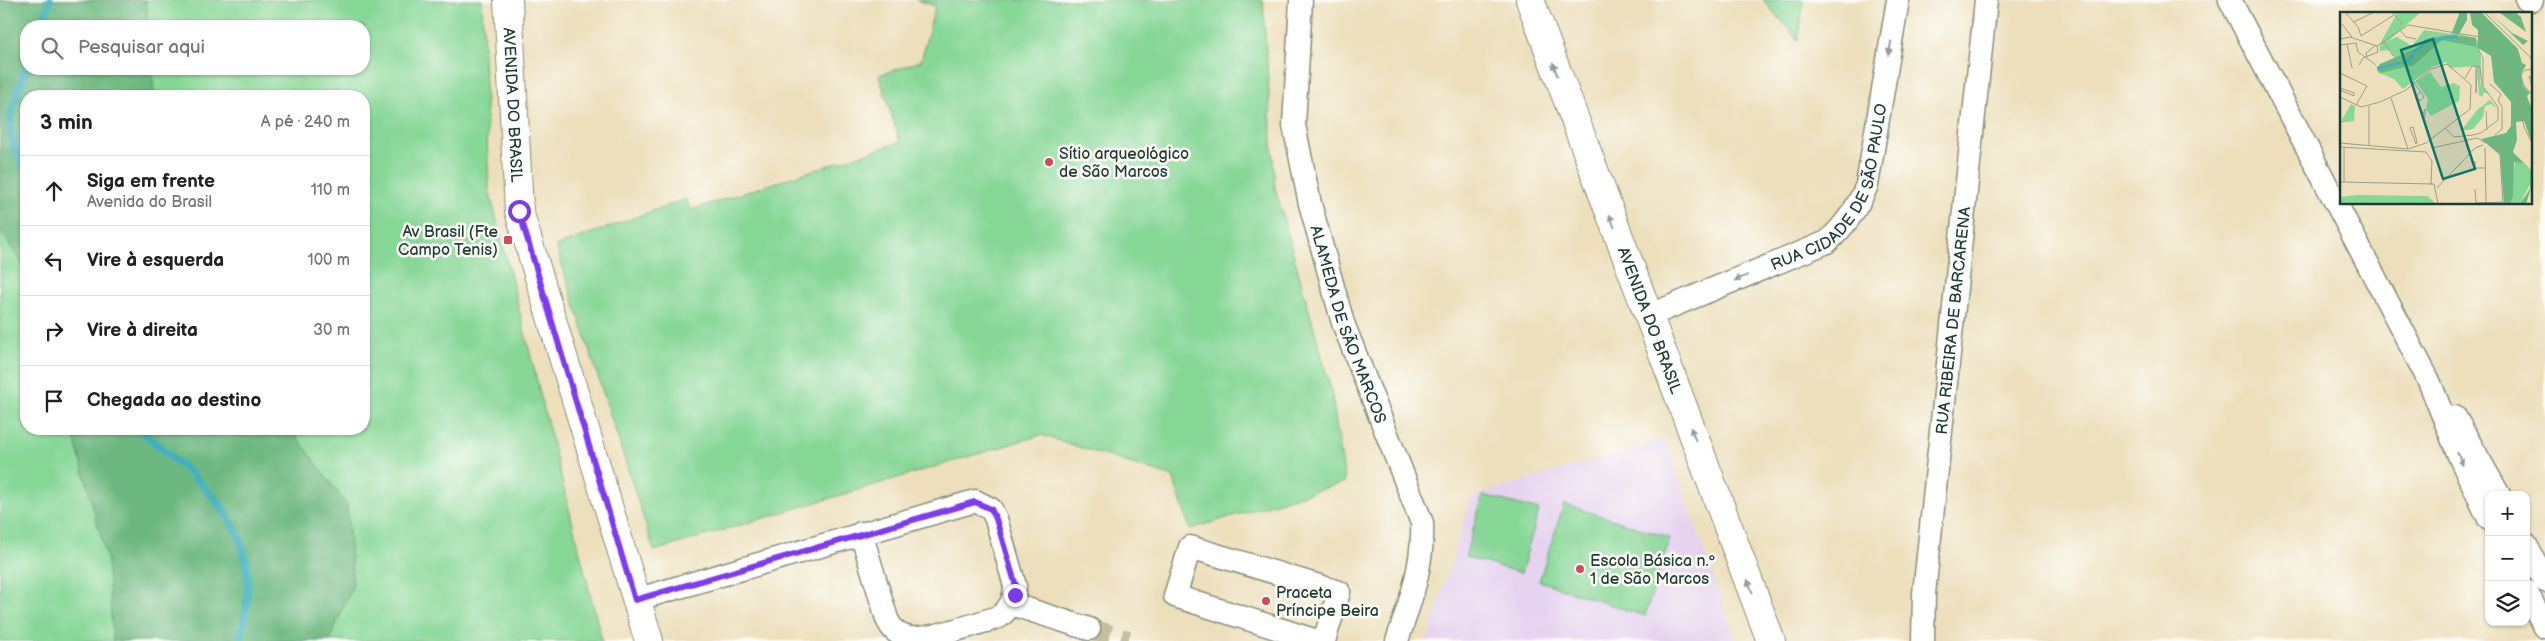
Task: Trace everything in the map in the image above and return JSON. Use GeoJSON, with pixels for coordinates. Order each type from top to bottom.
{"type":"FeatureCollection","features":[{"type":"Feature","properties":{"kind":"street","name":"AVENIDA DO BRASIL"},"geometry":{"type":"LineString","coordinates":[[508,0],[519,211],[648,641]]}},
{"type":"Feature","properties":{"kind":"street","name":"ALAMEDA DE SÃO MARCOS"},"geometry":{"type":"LineString","coordinates":[[1301,0],[1294,125],[1310,204],[1343,323],[1422,523],[1423,546],[1409,607],[1397,641]]}},
{"type":"Feature","properties":{"kind":"street","name":"AVENIDA DO BRASIL"},"geometry":{"type":"LineString","coordinates":[[1530,0],[1771,641]]}},
{"type":"Feature","properties":{"kind":"street","name":"RUA CIDADE DE SÃO PAULO"},"geometry":{"type":"LineString","coordinates":[[1648,316],[1827,242],[1839,231],[1861,199],[1867,185],[1898,0]]}},
{"type":"Feature","properties":{"kind":"street","name":"RUA RIBEIRA DE BARCARENA"},"geometry":{"type":"LineString","coordinates":[[1923,641],[1924,594],[1986,0]]}},
{"type":"Feature","properties":{"kind":"street"},"geometry":{"type":"LineString","coordinates":[[2230,0],[2430,381],[2460,458],[2485,511]]}},
{"type":"Feature","properties":{"kind":"street"},"geometry":{"type":"LineString","coordinates":[[2527,0],[2532,0]]}},
{"type":"Feature","properties":{"kind":"street"},"geometry":{"type":"LineString","coordinates":[[2430,381],[2466,434],[2497,491]]}},
{"type":"Feature","properties":{"kind":"street"},"geometry":{"type":"LineString","coordinates":[[635,600],[861,533],[975,502],[984,504],[991,509],[996,519],[1016,586],[1015,595],[1011,604],[1000,617],[921,638],[900,635],[893,630],[887,620],[861,533]]}},
{"type":"Feature","properties":{"kind":"street"},"geometry":{"type":"LineString","coordinates":[[1317,641],[1264,633],[1175,596],[1190,547],[1339,592],[1324,641]]}},
{"type":"Feature","properties":{"kind":"street"},"geometry":{"type":"LineString","coordinates":[[2530,553],[2545,581]]}},
{"type":"Feature","properties":{"kind":"street"},"geometry":{"type":"LineString","coordinates":[[2530,599],[2545,627]]}},
{"type":"Feature","properties":{"kind":"street"},"geometry":{"type":"LineString","coordinates":[[1011,604],[1089,629]]}},
{"type":"Feature","properties":{"kind":"shaded area","name":"Escola Básica n.º 1 de São Marcos"},"geometry":{"type":"Polygon","coordinates":[[[1665,439],[1736,641],[1427,641],[1471,497],[1665,439]]]}},
{"type":"Feature","properties":{"kind":"green space"},"geometry":{"type":"Polygon","coordinates":[[[0,0],[482,0],[489,189],[602,641],[0,641],[0,0]]]}},
{"type":"Feature","properties":{"kind":"green space"},"geometry":{"type":"Polygon","coordinates":[[[0,0],[146,0],[148,20],[20,20],[20,75],[152,75],[154,90],[20,90],[20,260],[0,231],[0,0]]]}},
{"type":"Feature","properties":{"kind":"green space"},"geometry":{"type":"Polygon","coordinates":[[[916,0],[1263,0],[1275,188],[1331,389],[1345,482],[1190,529],[1173,477],[1041,435],[654,551],[556,246],[686,199],[691,210],[900,142],[879,75],[921,61],[935,6],[916,0]]]}},
{"type":"Feature","properties":{"kind":"green space"},"geometry":{"type":"Polygon","coordinates":[[[1763,0],[1804,0],[1798,40],[1763,0]]]}},
{"type":"Feature","properties":{"kind":"green space"},"geometry":{"type":"Polygon","coordinates":[[[74,435],[295,435],[347,505],[353,585],[329,641],[113,641],[107,559],[74,435]]]}},
{"type":"Feature","properties":{"kind":"green space"},"geometry":{"type":"Polygon","coordinates":[[[1483,495],[1539,510],[1521,573],[1465,557],[1483,495]]]}},
{"type":"Feature","properties":{"kind":"green space"},"geometry":{"type":"Polygon","coordinates":[[[1564,504],[1670,538],[1645,616],[1539,581],[1564,504]]]}},
{"type":"Feature","properties":{"kind":"waterway"},"geometry":{"type":"LineString","coordinates":[[43,20],[50,0]]}},
{"type":"Feature","properties":{"kind":"waterway"},"geometry":{"type":"LineString","coordinates":[[20,160],[13,143],[11,120],[16,96],[24,75]]}},
{"type":"Feature","properties":{"kind":"waterway"},"geometry":{"type":"LineString","coordinates":[[146,435],[190,473],[221,507],[234,526],[242,546],[248,577],[244,623],[240,641]]}},
{"type":"Feature","properties":{"kind":"tunnel"},"geometry":{"type":"LineString","coordinates":[[1089,629],[1128,641]]}},
{"type":"Feature","properties":{"kind":"place","name":"Sítio arqueológico de São Marcos"},"geometry":{"type":"Point","coordinates":[1049,162]}},
{"type":"Feature","properties":{"kind":"place","name":"Av Brasil (Fte Campo Tenis)"},"geometry":{"type":"Point","coordinates":[508,240]}},
{"type":"Feature","properties":{"kind":"place","name":"Escola Básica n.º 1 de São Marcos"},"geometry":{"type":"Point","coordinates":[1580,569]}},
{"type":"Feature","properties":{"kind":"place","name":"Praceta Príncipe Beira"},"geometry":{"type":"Point","coordinates":[1266,601]}},
{"type":"Feature","properties":{"kind":"route"},"geometry":{"type":"LineString","coordinates":[[519,211],[635,600],[861,533],[975,502],[984,504],[991,509],[996,519],[1016,586],[1015,595]]}}]}
